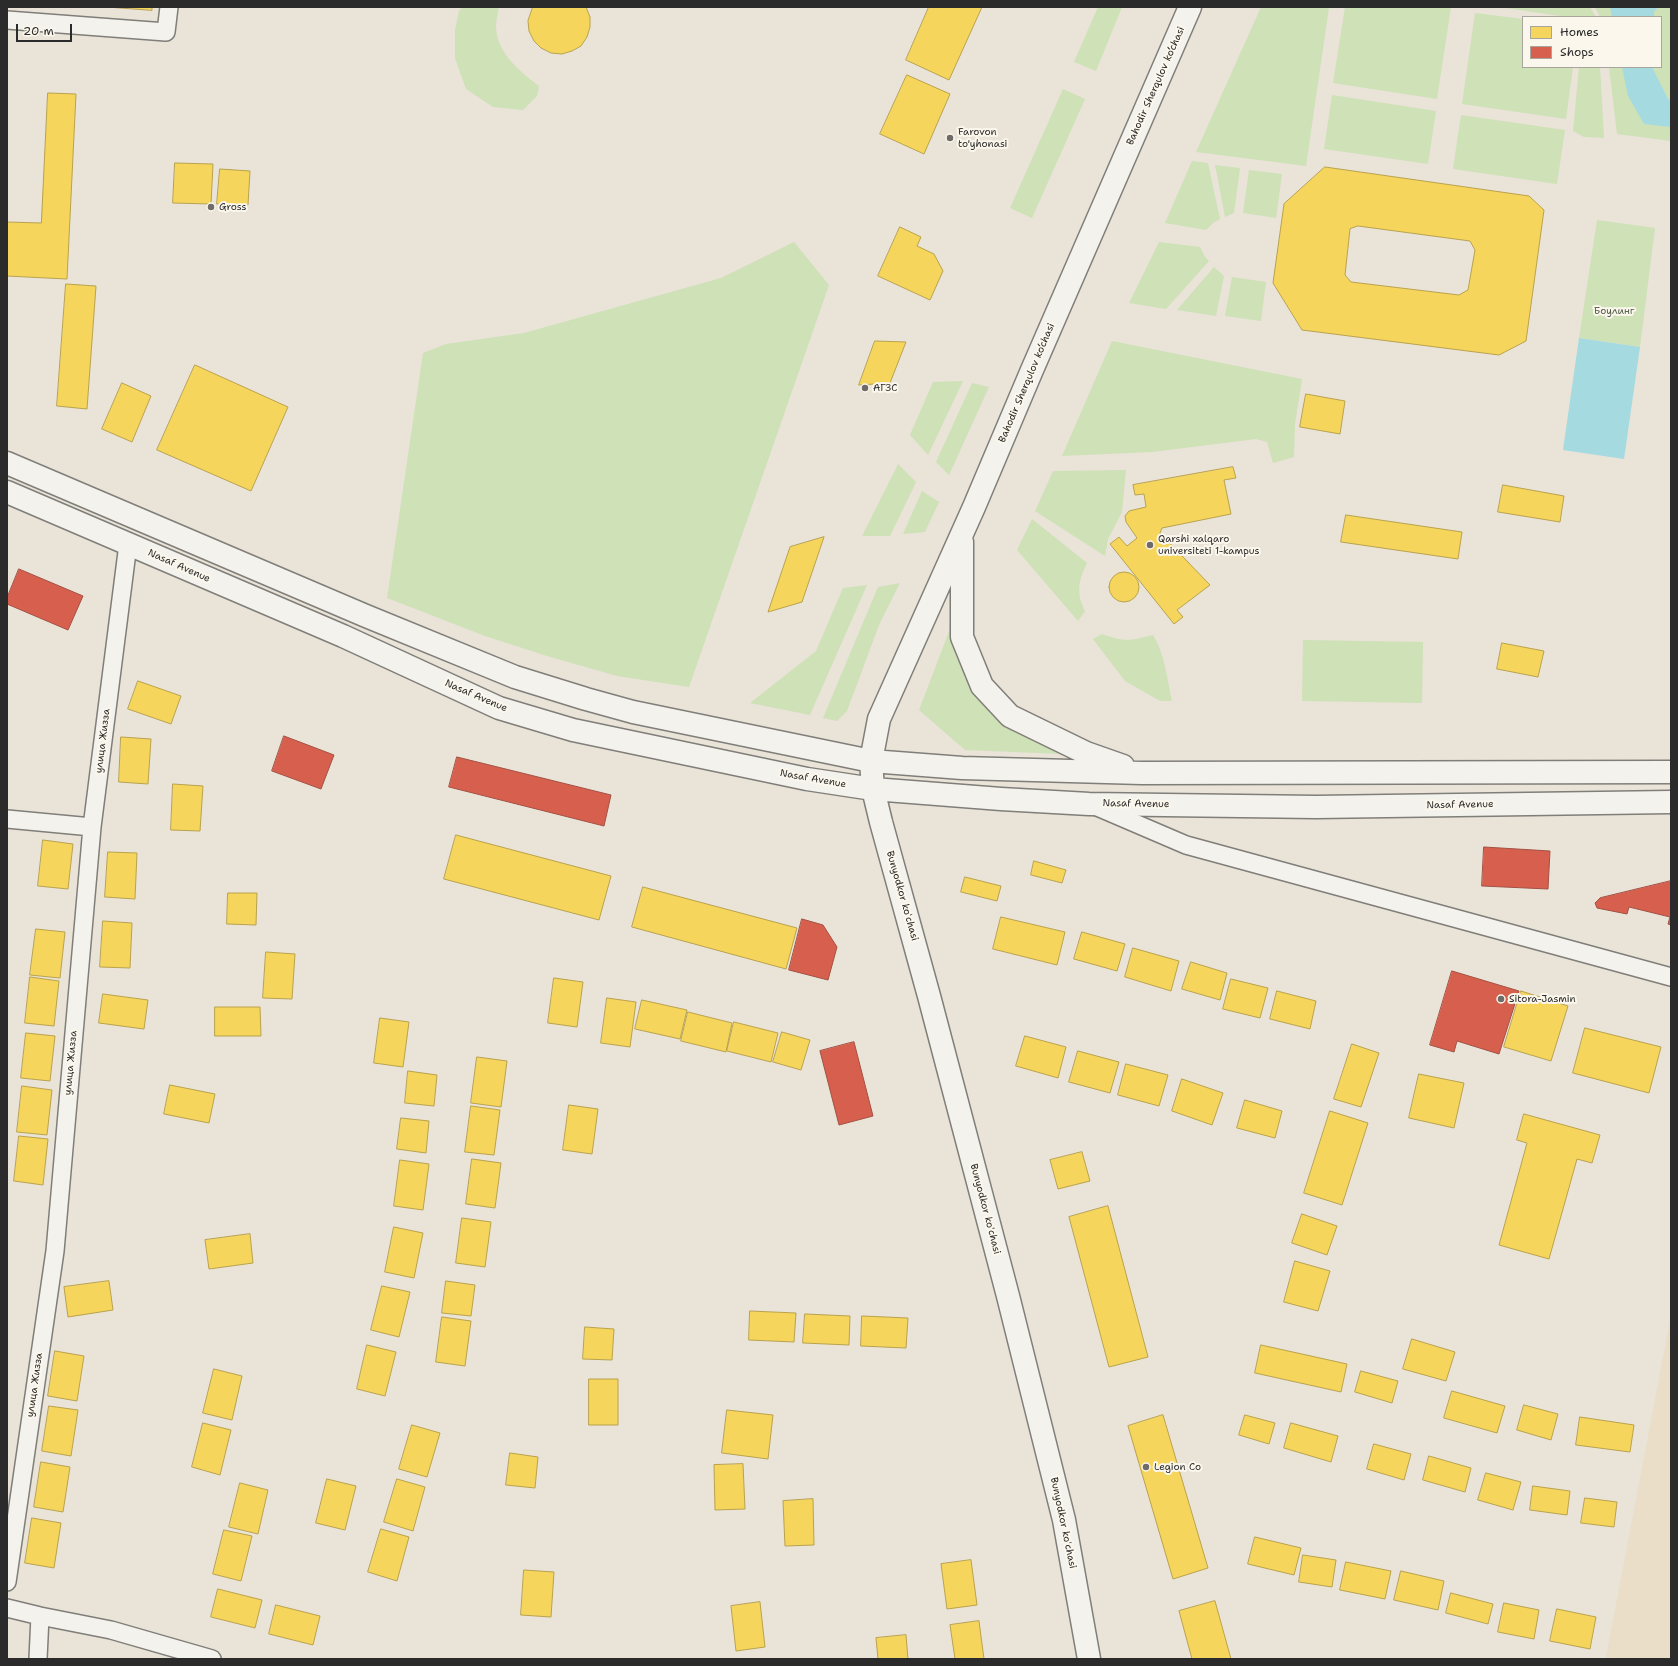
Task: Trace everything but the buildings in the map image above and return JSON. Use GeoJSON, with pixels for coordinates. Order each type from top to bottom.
{"type":"FeatureCollection","features":[{"type":"Feature","properties":{"kind":"main road","name":"Bahodir Sherqulov ko‘chasi"},"geometry":{"type":"LineString","coordinates":[[871,761],[880,719],[1190,7]]}},
{"type":"Feature","properties":{"kind":"main road"},"geometry":{"type":"LineString","coordinates":[[7,463],[366,616],[515,677],[586,700],[633,712],[871,761],[962,768],[1142,773],[1671,772]]}},
{"type":"Feature","properties":{"kind":"main road","name":"Nasaf Avenue"},"geometry":{"type":"LineString","coordinates":[[7,492],[343,636],[499,708],[573,730],[657,749],[807,779],[873,789],[1001,800],[1089,804],[1316,807],[1671,802]]}},
{"type":"Feature","properties":{"kind":"main road"},"geometry":{"type":"LineString","coordinates":[[962,533],[962,637],[982,686],[1010,716],[1086,753],[1142,773]]}},
{"type":"Feature","properties":{"kind":"main road","name":"Bunyodkor koʻchasi"},"geometry":{"type":"LineString","coordinates":[[871,761],[873,789],[930,996],[1006,1288],[1064,1520],[1089,1659]]}},
{"type":"Feature","properties":{"kind":"street"},"geometry":{"type":"LineString","coordinates":[[7,20],[166,32],[169,7]]}},
{"type":"Feature","properties":{"kind":"street","name":"улица Жизза"},"geometry":{"type":"LineString","coordinates":[[7,1582],[55,1251],[92,827],[128,544]]}},
{"type":"Feature","properties":{"kind":"street"},"geometry":{"type":"LineString","coordinates":[[1089,804],[1186,846],[1671,977]]}},
{"type":"Feature","properties":{"kind":"street"},"geometry":{"type":"LineString","coordinates":[[7,819],[92,827]]}},
{"type":"Feature","properties":{"kind":"street"},"geometry":{"type":"LineString","coordinates":[[7,1608],[111,1630],[209,1658]]}},
{"type":"Feature","properties":{"kind":"street"},"geometry":{"type":"LineString","coordinates":[[38,1659],[40,1616]]}},
{"type":"Feature","properties":{"kind":"shaded area"},"geometry":{"type":"Polygon","coordinates":[[[1671,1315],[1671,1659],[1617,1659],[1606,1657],[1671,1315]]]}},
{"type":"Feature","properties":{"kind":"green space"},"geometry":{"type":"Polygon","coordinates":[[[463,7],[499,7],[496,26],[500,44],[517,68],[539,86],[537,96],[523,110],[493,107],[466,89],[455,58],[455,30],[459,11],[463,7]]]}},
{"type":"Feature","properties":{"kind":"green space"},"geometry":{"type":"Polygon","coordinates":[[[1098,7],[1122,7],[1096,71],[1074,62],[1098,7]]]}},
{"type":"Feature","properties":{"kind":"green space"},"geometry":{"type":"Polygon","coordinates":[[[1261,7],[1329,7],[1306,166],[1196,152],[1261,7]]]}},
{"type":"Feature","properties":{"kind":"green space"},"geometry":{"type":"Polygon","coordinates":[[[1345,7],[1451,7],[1437,99],[1333,83],[1345,7]]]}},
{"type":"Feature","properties":{"kind":"green space"},"geometry":{"type":"Polygon","coordinates":[[[1499,7],[1590,7],[1595,16],[1560,16],[1499,7]]]}},
{"type":"Feature","properties":{"kind":"green space"},"geometry":{"type":"Polygon","coordinates":[[[1595,7],[1671,7],[1671,141],[1617,134],[1609,68],[1662,68],[1662,16],[1600,16],[1595,7]]]}},
{"type":"Feature","properties":{"kind":"green space"},"geometry":{"type":"Polygon","coordinates":[[[1475,13],[1522,19],[1522,68],[1573,68],[1566,119],[1462,104],[1475,13]]]}},
{"type":"Feature","properties":{"kind":"green space"},"geometry":{"type":"Polygon","coordinates":[[[1579,68],[1600,68],[1604,138],[1584,137],[1573,131],[1579,68]]]}},
{"type":"Feature","properties":{"kind":"green space"},"geometry":{"type":"Polygon","coordinates":[[[1063,89],[1085,99],[1032,218],[1010,208],[1063,89]]]}},
{"type":"Feature","properties":{"kind":"green space"},"geometry":{"type":"Polygon","coordinates":[[[1332,95],[1436,111],[1428,164],[1324,149],[1332,95]]]}},
{"type":"Feature","properties":{"kind":"green space"},"geometry":{"type":"Polygon","coordinates":[[[1461,115],[1565,130],[1557,184],[1453,169],[1461,115]]]}},
{"type":"Feature","properties":{"kind":"green space"},"geometry":{"type":"Polygon","coordinates":[[[1192,161],[1208,163],[1220,219],[1206,230],[1165,223],[1192,161]]]}},
{"type":"Feature","properties":{"kind":"green space"},"geometry":{"type":"Polygon","coordinates":[[[1215,165],[1240,168],[1234,213],[1225,217],[1215,165]]]}},
{"type":"Feature","properties":{"kind":"green space"},"geometry":{"type":"Polygon","coordinates":[[[1249,170],[1282,174],[1276,218],[1243,213],[1249,170]]]}},
{"type":"Feature","properties":{"kind":"green space","name":"Боулинг"},"geometry":{"type":"Polygon","coordinates":[[[1597,220],[1655,228],[1640,347],[1579,338],[1597,220]]]}},
{"type":"Feature","properties":{"kind":"green space"},"geometry":{"type":"Polygon","coordinates":[[[794,242],[829,285],[689,687],[617,676],[547,656],[485,636],[387,598],[423,353],[446,344],[524,333],[721,278],[794,242]]]}},
{"type":"Feature","properties":{"kind":"green space"},"geometry":{"type":"Polygon","coordinates":[[[1159,242],[1200,247],[1205,257],[1209,261],[1166,309],[1129,303],[1159,242]]]}},
{"type":"Feature","properties":{"kind":"green space"},"geometry":{"type":"Polygon","coordinates":[[[1214,267],[1224,276],[1216,316],[1177,310],[1214,267]]]}},
{"type":"Feature","properties":{"kind":"green space"},"geometry":{"type":"Polygon","coordinates":[[[1232,277],[1266,282],[1261,321],[1225,316],[1232,277]]]}},
{"type":"Feature","properties":{"kind":"green space"},"geometry":{"type":"Polygon","coordinates":[[[1112,341],[1302,379],[1295,424],[1294,457],[1273,463],[1267,442],[1256,439],[1152,452],[1062,456],[1112,341]]]}},
{"type":"Feature","properties":{"kind":"green space"},"geometry":{"type":"Polygon","coordinates":[[[963,381],[928,455],[910,435],[933,382],[963,381]]]}},
{"type":"Feature","properties":{"kind":"green space"},"geometry":{"type":"Polygon","coordinates":[[[972,383],[989,387],[949,475],[936,462],[972,383]]]}},
{"type":"Feature","properties":{"kind":"green space"},"geometry":{"type":"Polygon","coordinates":[[[898,464],[916,482],[890,536],[862,536],[898,464]]]}},
{"type":"Feature","properties":{"kind":"green space"},"geometry":{"type":"Polygon","coordinates":[[[1126,470],[1122,512],[1108,539],[1105,556],[1035,511],[1053,471],[1126,470]]]}},
{"type":"Feature","properties":{"kind":"green space"},"geometry":{"type":"Polygon","coordinates":[[[922,491],[939,502],[925,532],[903,534],[922,491]]]}},
{"type":"Feature","properties":{"kind":"green space"},"geometry":{"type":"Polygon","coordinates":[[[1032,519],[1087,563],[1079,587],[1080,598],[1085,611],[1078,621],[1017,550],[1032,519]]]}},
{"type":"Feature","properties":{"kind":"green space"},"geometry":{"type":"Polygon","coordinates":[[[900,583],[879,625],[847,711],[837,721],[823,718],[878,587],[900,583]]]}},
{"type":"Feature","properties":{"kind":"green space"},"geometry":{"type":"Polygon","coordinates":[[[867,585],[810,715],[750,703],[816,651],[843,588],[867,585]]]}},
{"type":"Feature","properties":{"kind":"green space"},"geometry":{"type":"Polygon","coordinates":[[[953,621],[1005,721],[1063,754],[965,750],[919,710],[953,621]]]}},
{"type":"Feature","properties":{"kind":"green space"},"geometry":{"type":"Polygon","coordinates":[[[1102,634],[1127,640],[1153,635],[1163,658],[1172,701],[1160,701],[1125,681],[1093,639],[1102,634]]]}},
{"type":"Feature","properties":{"kind":"green space"},"geometry":{"type":"Polygon","coordinates":[[[1303,640],[1423,642],[1422,703],[1302,701],[1303,640]]]}},
{"type":"Feature","properties":{"kind":"water"},"geometry":{"type":"Polygon","coordinates":[[[1610,7],[1658,7],[1654,12],[1654,16],[1612,16],[1610,7]]]}},
{"type":"Feature","properties":{"kind":"water"},"geometry":{"type":"Polygon","coordinates":[[[1622,68],[1652,68],[1668,99],[1671,100],[1671,127],[1644,124],[1628,96],[1622,68]]]}},
{"type":"Feature","properties":{"kind":"water"},"geometry":{"type":"Polygon","coordinates":[[[1579,338],[1640,347],[1624,459],[1563,450],[1579,338]]]}},
{"type":"Feature","properties":{"kind":"place","name":"Farovon to'yhonasi"},"geometry":{"type":"Point","coordinates":[950,138]}},
{"type":"Feature","properties":{"kind":"place","name":"Gross"},"geometry":{"type":"Point","coordinates":[211,207]}},
{"type":"Feature","properties":{"kind":"place","name":"АГЗС"},"geometry":{"type":"Point","coordinates":[865,388]}},
{"type":"Feature","properties":{"kind":"place","name":"Qarshi xalqaro universiteti 1-kampus"},"geometry":{"type":"Point","coordinates":[1150,545]}},
{"type":"Feature","properties":{"kind":"place","name":"Sitora-Jasmin"},"geometry":{"type":"Point","coordinates":[1501,999]}},
{"type":"Feature","properties":{"kind":"place","name":"Legion Co"},"geometry":{"type":"Point","coordinates":[1146,1467]}}]}
